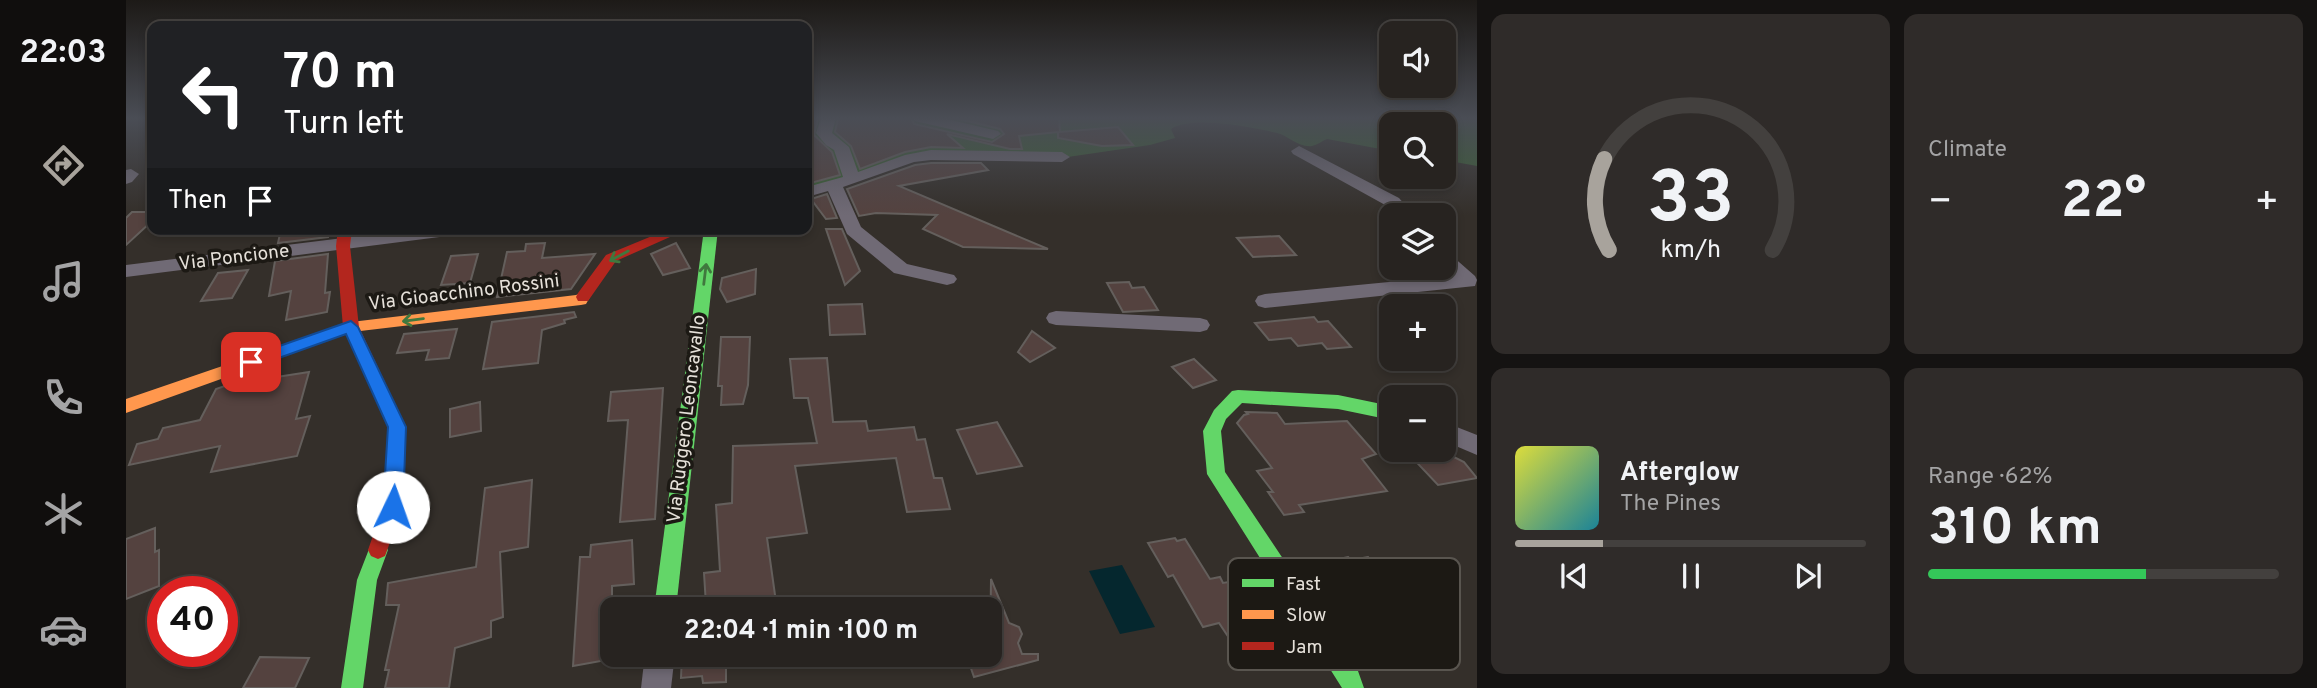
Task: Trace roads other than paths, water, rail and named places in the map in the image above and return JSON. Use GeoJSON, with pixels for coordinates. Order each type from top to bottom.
{"type":"FeatureCollection","features":[{"type":"Feature","properties":{"kind":"street"},"geometry":{"type":"LineString","coordinates":[[841,150],[843,182],[853,230],[901,269],[947,279]]}},
{"type":"Feature","properties":{"kind":"street"},"geometry":{"type":"LineString","coordinates":[[1299,151],[1394,203]]}},
{"type":"Feature","properties":{"kind":"street"},"geometry":{"type":"LineString","coordinates":[[812,191],[911,158],[931,155],[1062,157]]}},
{"type":"Feature","properties":{"kind":"street","name":"Via Poncione"},"geometry":{"type":"LineString","coordinates":[[126,271],[344,237],[374,235]]}},
{"type":"Feature","properties":{"kind":"street","name":"Via Gioacchino Rossini"},"geometry":{"type":"LineString","coordinates":[[126,406],[351,327],[581,300],[611,258],[667,235]]}},
{"type":"Feature","properties":{"kind":"street","name":"Via Ruggero Leoncavallo"},"geometry":{"type":"LineString","coordinates":[[666,597],[710,235]]}},
{"type":"Feature","properties":{"kind":"street"},"geometry":{"type":"LineString","coordinates":[[344,237],[351,327],[397,427],[393,507],[367,580],[352,688]]}},
{"type":"Feature","properties":{"kind":"street"},"geometry":{"type":"LineString","coordinates":[[1456,269],[1473,284]]}},
{"type":"Feature","properties":{"kind":"street"},"geometry":{"type":"LineString","coordinates":[[1265,301],[1473,284]]}},
{"type":"Feature","properties":{"kind":"street"},"geometry":{"type":"LineString","coordinates":[[1056,318],[1200,325]]}},
{"type":"Feature","properties":{"kind":"street"},"geometry":{"type":"LineString","coordinates":[[1271,558],[1216,474],[1210,438],[1216,418],[1238,396],[1338,402],[1379,411]]}},
{"type":"Feature","properties":{"kind":"street"},"geometry":{"type":"LineString","coordinates":[[1456,436],[1477,445]]}},
{"type":"Feature","properties":{"kind":"street"},"geometry":{"type":"LineString","coordinates":[[656,688],[658,667]]}},
{"type":"Feature","properties":{"kind":"street"},"geometry":{"type":"LineString","coordinates":[[1344,670],[1353,688]]}},
{"type":"Feature","properties":{"kind":"water"},"geometry":{"type":"Polygon","coordinates":[[[1122,565],[1155,627],[1120,634],[1089,571],[1122,565]]]}}]}
